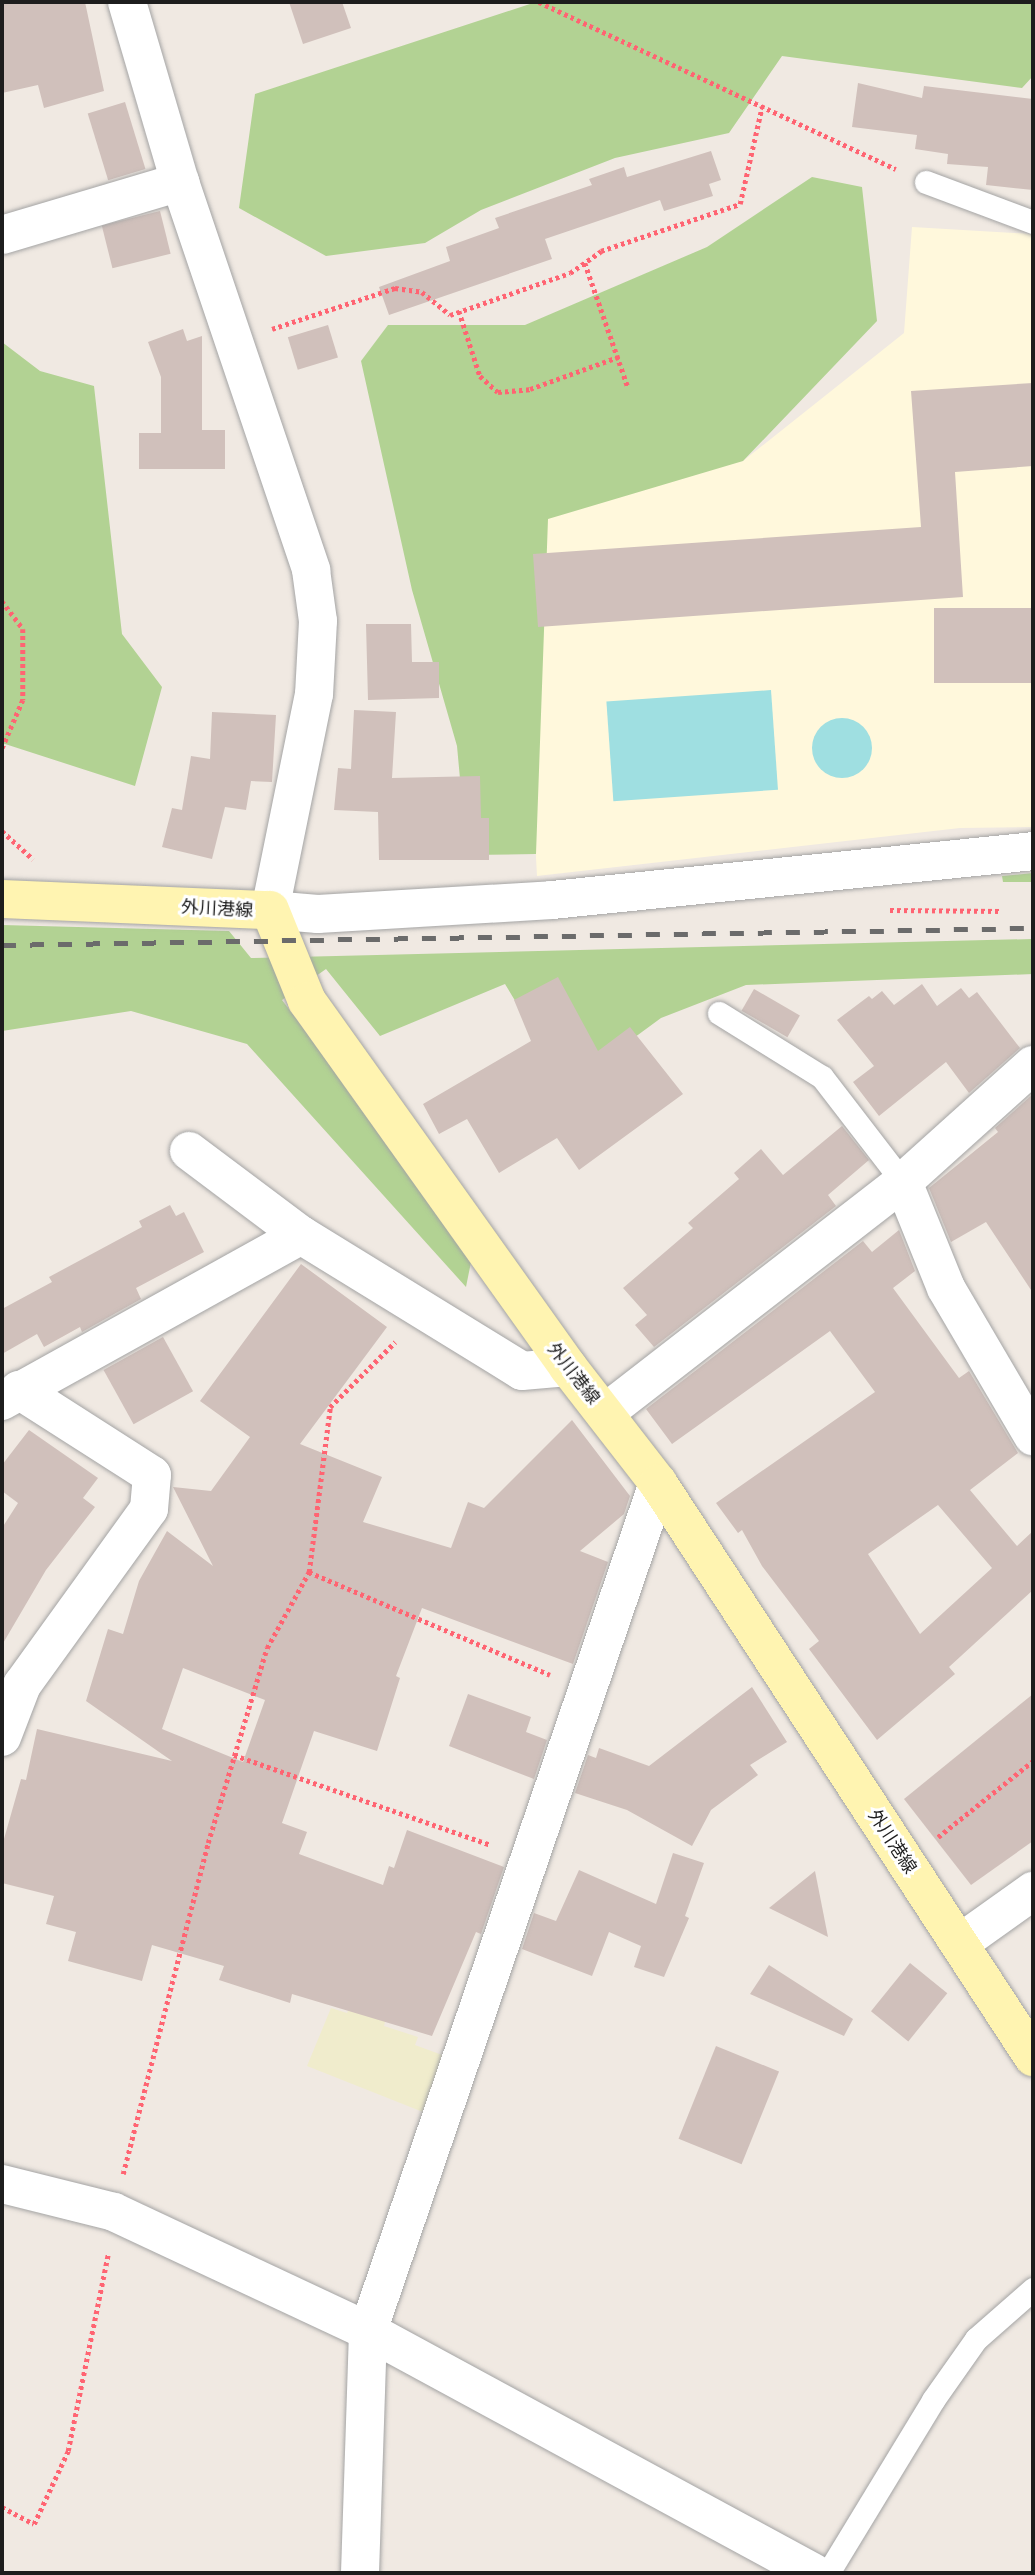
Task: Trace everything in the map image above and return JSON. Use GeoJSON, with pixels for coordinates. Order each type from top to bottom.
{"type":"FeatureCollection","features":[{"type":"Feature","properties":{"kind":"main road","name":"外川港線"},"geometry":{"type":"LineString","coordinates":[[2,899],[270,911],[307,1001],[568,1367],[606,1412],[658,1483],[1033,2057]]}},
{"type":"Feature","properties":{"kind":"street"},"geometry":{"type":"LineString","coordinates":[[127,2],[180,182],[311,570],[318,621],[314,694],[270,911],[318,914],[552,900],[1033,850]]}},
{"type":"Feature","properties":{"kind":"street"},"geometry":{"type":"LineString","coordinates":[[2,235],[180,182]]}},
{"type":"Feature","properties":{"kind":"street"},"geometry":{"type":"LineString","coordinates":[[606,1412],[903,1182],[1033,1065]]}},
{"type":"Feature","properties":{"kind":"street"},"geometry":{"type":"LineString","coordinates":[[190,1151],[301,1235],[522,1371],[568,1367]]}},
{"type":"Feature","properties":{"kind":"street"},"geometry":{"type":"LineString","coordinates":[[903,1182],[946,1287],[1033,1436]]}},
{"type":"Feature","properties":{"kind":"street"},"geometry":{"type":"LineString","coordinates":[[10,1395],[301,1235]]}},
{"type":"Feature","properties":{"kind":"street"},"geometry":{"type":"LineString","coordinates":[[2,1737],[22,1685],[149,1509],[152,1475],[10,1395]]}},
{"type":"Feature","properties":{"kind":"street"},"geometry":{"type":"LineString","coordinates":[[360,2573],[368,2331],[658,1483]]}},
{"type":"Feature","properties":{"kind":"street"},"geometry":{"type":"LineString","coordinates":[[960,1943],[1033,1891]]}},
{"type":"Feature","properties":{"kind":"street"},"geometry":{"type":"LineString","coordinates":[[2,2184],[114,2212],[368,2331],[814,2573]]}},
{"type":"Feature","properties":{"kind":"lane"},"geometry":{"type":"LineString","coordinates":[[926,182],[1033,222]]}},
{"type":"Feature","properties":{"kind":"lane"},"geometry":{"type":"LineString","coordinates":[[719,1013],[822,1077],[903,1182]]}},
{"type":"Feature","properties":{"kind":"lane"},"geometry":{"type":"LineString","coordinates":[[828,2573],[933,2400],[976,2339],[1033,2289]]}},
{"type":"Feature","properties":{"kind":"path"},"geometry":{"type":"LineString","coordinates":[[539,2],[926,182]]}},
{"type":"Feature","properties":{"kind":"path"},"geometry":{"type":"LineString","coordinates":[[234,341],[395,288],[422,292],[450,315],[570,273],[601,251],[740,204],[762,106]]}},
{"type":"Feature","properties":{"kind":"path"},"geometry":{"type":"LineString","coordinates":[[585,263],[628,387]]}},
{"type":"Feature","properties":{"kind":"path"},"geometry":{"type":"LineString","coordinates":[[459,311],[480,376],[498,392],[530,389],[618,357]]}},
{"type":"Feature","properties":{"kind":"path"},"geometry":{"type":"LineString","coordinates":[[2,601],[23,629],[23,700],[2,749]]}},
{"type":"Feature","properties":{"kind":"path"},"geometry":{"type":"LineString","coordinates":[[2,2507],[34,2524],[68,2451],[104,2283],[114,2212],[234,1755],[267,1648],[309,1572],[330,1407],[425,1311]]}},
{"type":"Feature","properties":{"kind":"path"},"geometry":{"type":"LineString","coordinates":[[309,1572],[589,1691]]}},
{"type":"Feature","properties":{"kind":"path"},"geometry":{"type":"LineString","coordinates":[[234,1755],[531,1859]]}},
{"type":"Feature","properties":{"kind":"path"},"geometry":{"type":"LineString","coordinates":[[907,1862],[1033,1761]]}},
{"type":"Feature","properties":{"kind":"shaded area"},"geometry":{"type":"Polygon","coordinates":[[[912,227],[1033,234],[1033,827],[960,828],[537,876],[517,503],[743,461],[904,333],[912,227]]]}},
{"type":"Feature","properties":{"kind":"shaded area"},"geometry":{"type":"Polygon","coordinates":[[[354,1999],[388,2009],[384,2026],[418,2037],[415,2045],[453,2059],[428,2114],[307,2066],[331,2008],[347,2013],[354,1999]]]}},
{"type":"Feature","properties":{"kind":"green space"},"geometry":{"type":"Polygon","coordinates":[[[536,2],[1033,2],[1033,76],[1022,88],[782,56],[729,133],[615,158],[481,210],[425,243],[326,256],[239,208],[255,94],[536,2]]]}},
{"type":"Feature","properties":{"kind":"green space"},"geometry":{"type":"Polygon","coordinates":[[[812,177],[862,187],[877,321],[743,461],[548,519],[536,854],[467,855],[457,746],[412,590],[361,361],[388,325],[525,325],[707,247],[812,177]]]}},
{"type":"Feature","properties":{"kind":"green space"},"geometry":{"type":"Polygon","coordinates":[[[2,342],[40,371],[94,386],[122,634],[162,687],[135,786],[2,743],[2,342]]]}},
{"type":"Feature","properties":{"kind":"green space"},"geometry":{"type":"Polygon","coordinates":[[[1033,873],[1033,882],[1003,882],[1002,876],[1033,873]]]}},
{"type":"Feature","properties":{"kind":"green space"},"geometry":{"type":"Polygon","coordinates":[[[2,925],[229,931],[251,958],[1033,939],[1033,974],[746,985],[661,1018],[567,1087],[505,984],[380,1036],[326,969],[282,1000],[473,1252],[466,1287],[247,1044],[131,1011],[2,1031],[2,925]]]}},
{"type":"Feature","properties":{"kind":"water"},"geometry":{"type":"Polygon","coordinates":[[[771,690],[778,790],[613,801],[606,702],[771,690]]]}},
{"type":"Feature","properties":{"kind":"water"},"geometry":{"type":"Polygon","coordinates":[[[842,718],[859,723],[867,731],[872,748],[867,765],[859,773],[842,778],[825,773],[817,765],[812,748],[817,731],[825,723],[842,718]]]}},
{"type":"Feature","properties":{"kind":"building"},"geometry":{"type":"Polygon","coordinates":[[[2,2],[85,2],[104,91],[44,108],[38,85],[2,93],[2,2]]]}},
{"type":"Feature","properties":{"kind":"building"},"geometry":{"type":"Polygon","coordinates":[[[289,2],[342,2],[351,28],[303,44],[289,2]]]}},
{"type":"Feature","properties":{"kind":"building"},"geometry":{"type":"Polygon","coordinates":[[[858,83],[922,98],[924,86],[1033,99],[1033,190],[986,185],[988,167],[947,164],[948,154],[915,149],[917,135],[852,127],[858,83]]]}},
{"type":"Feature","properties":{"kind":"building"},"geometry":{"type":"Polygon","coordinates":[[[125,102],[145,169],[108,180],[88,113],[125,102]]]}},
{"type":"Feature","properties":{"kind":"building"},"geometry":{"type":"Polygon","coordinates":[[[711,151],[721,180],[709,184],[713,196],[664,211],[660,200],[545,239],[552,259],[389,315],[379,287],[450,261],[446,247],[499,228],[495,218],[592,185],[589,179],[624,167],[627,177],[711,151]]]}},
{"type":"Feature","properties":{"kind":"building"},"geometry":{"type":"Polygon","coordinates":[[[160,211],[171,254],[112,268],[102,226],[160,211]]]}},
{"type":"Feature","properties":{"kind":"building"},"geometry":{"type":"Polygon","coordinates":[[[328,325],[338,358],[298,370],[288,337],[328,325]]]}},
{"type":"Feature","properties":{"kind":"building"},"geometry":{"type":"Polygon","coordinates":[[[183,329],[187,341],[202,336],[202,430],[225,430],[225,469],[139,469],[139,433],[161,433],[161,377],[148,342],[183,329]]]}},
{"type":"Feature","properties":{"kind":"building"},"geometry":{"type":"Polygon","coordinates":[[[1033,383],[1033,466],[955,472],[963,597],[538,627],[533,554],[921,527],[911,391],[1033,383]]]}},
{"type":"Feature","properties":{"kind":"building"},"geometry":{"type":"Polygon","coordinates":[[[934,608],[1033,608],[1033,683],[934,683],[934,608]]]}},
{"type":"Feature","properties":{"kind":"building"},"geometry":{"type":"Polygon","coordinates":[[[366,624],[411,624],[412,662],[439,662],[439,698],[368,700],[366,624]]]}},
{"type":"Feature","properties":{"kind":"building"},"geometry":{"type":"Polygon","coordinates":[[[354,710],[396,712],[392,778],[480,776],[481,818],[489,818],[489,860],[379,860],[378,812],[334,810],[338,768],[351,769],[354,710]]]}},
{"type":"Feature","properties":{"kind":"building"},"geometry":{"type":"Polygon","coordinates":[[[212,712],[276,715],[272,782],[251,781],[246,810],[225,807],[212,859],[162,847],[172,808],[182,810],[191,756],[210,759],[212,712]]]}},
{"type":"Feature","properties":{"kind":"building"},"geometry":{"type":"Polygon","coordinates":[[[558,977],[598,1051],[630,1027],[683,1094],[579,1170],[557,1138],[499,1173],[467,1119],[439,1134],[423,1104],[531,1041],[514,1000],[558,977]]]}},
{"type":"Feature","properties":{"kind":"building"},"geometry":{"type":"Polygon","coordinates":[[[922,984],[937,1006],[961,988],[969,998],[977,992],[1020,1048],[969,1093],[946,1062],[879,1116],[853,1082],[874,1066],[837,1020],[869,996],[872,999],[882,991],[894,1005],[922,984]]]}},
{"type":"Feature","properties":{"kind":"building"},"geometry":{"type":"Polygon","coordinates":[[[754,989],[800,1016],[787,1037],[742,1011],[754,989]]]}},
{"type":"Feature","properties":{"kind":"building"},"geometry":{"type":"Polygon","coordinates":[[[1033,1094],[1033,1293],[986,1222],[951,1242],[929,1188],[998,1132],[995,1128],[1033,1094]]]}},
{"type":"Feature","properties":{"kind":"building"},"geometry":{"type":"Polygon","coordinates":[[[842,1126],[869,1160],[828,1195],[836,1206],[654,1347],[635,1325],[647,1315],[623,1288],[693,1228],[688,1223],[739,1179],[734,1173],[761,1149],[783,1175],[842,1126]]]}},
{"type":"Feature","properties":{"kind":"building"},"geometry":{"type":"Polygon","coordinates":[[[170,1205],[176,1216],[184,1212],[204,1252],[136,1288],[141,1299],[82,1332],[80,1327],[44,1347],[37,1334],[2,1354],[2,1309],[52,1282],[49,1277],[142,1227],[139,1221],[170,1205]]]}},
{"type":"Feature","properties":{"kind":"building"},"geometry":{"type":"Polygon","coordinates":[[[899,1230],[915,1271],[893,1288],[959,1378],[969,1371],[1018,1453],[970,1490],[1017,1546],[1033,1531],[1033,1590],[949,1667],[955,1674],[877,1740],[809,1649],[819,1641],[762,1566],[742,1530],[738,1533],[716,1503],[875,1392],[830,1331],[672,1444],[646,1409],[863,1241],[872,1252],[899,1230]],[[938,1505],[868,1554],[920,1634],[992,1568],[938,1505]]]}},
{"type":"Feature","properties":{"kind":"building"},"geometry":{"type":"Polygon","coordinates":[[[301,1264],[387,1327],[300,1444],[382,1477],[363,1522],[451,1548],[468,1502],[484,1508],[572,1420],[630,1496],[624,1514],[580,1551],[608,1562],[573,1664],[422,1608],[396,1676],[400,1678],[377,1751],[314,1731],[282,1823],[307,1832],[299,1854],[383,1885],[389,1866],[394,1868],[407,1830],[504,1867],[481,1934],[476,1932],[432,2036],[292,1994],[290,2003],[219,1980],[224,1966],[152,1945],[142,1981],[68,1961],[76,1932],[46,1924],[54,1896],[2,1883],[2,1846],[21,1779],[26,1780],[37,1729],[172,1761],[86,1701],[108,1629],[123,1634],[139,1581],[167,1531],[213,1566],[173,1487],[211,1491],[250,1437],[200,1401],[301,1264]],[[183,1668],[162,1729],[243,1762],[265,1700],[183,1668]]]}},
{"type":"Feature","properties":{"kind":"building"},"geometry":{"type":"Polygon","coordinates":[[[163,1337],[193,1391],[134,1424],[104,1370],[163,1337]]]}},
{"type":"Feature","properties":{"kind":"building"},"geometry":{"type":"Polygon","coordinates":[[[29,1430],[98,1478],[83,1498],[95,1507],[46,1570],[2,1645],[2,1528],[18,1503],[2,1491],[2,1465],[29,1430]]]}},
{"type":"Feature","properties":{"kind":"building"},"geometry":{"type":"Polygon","coordinates":[[[752,1687],[787,1742],[750,1765],[758,1775],[711,1810],[692,1846],[627,1810],[575,1793],[588,1755],[596,1758],[599,1748],[649,1766],[752,1687]]]}},
{"type":"Feature","properties":{"kind":"building"},"geometry":{"type":"Polygon","coordinates":[[[468,1694],[531,1717],[526,1732],[547,1740],[534,1779],[449,1746],[468,1694]]]}},
{"type":"Feature","properties":{"kind":"building"},"geometry":{"type":"Polygon","coordinates":[[[1033,1694],[1033,1841],[971,1885],[904,1799],[1033,1694]]]}},
{"type":"Feature","properties":{"kind":"building"},"geometry":{"type":"Polygon","coordinates":[[[673,1853],[704,1863],[685,1916],[689,1918],[664,1977],[634,1967],[641,1946],[609,1932],[592,1976],[522,1949],[534,1913],[556,1921],[579,1870],[656,1904],[673,1853]]]}},
{"type":"Feature","properties":{"kind":"building"},"geometry":{"type":"Polygon","coordinates":[[[815,1871],[828,1937],[769,1908],[815,1871]]]}},
{"type":"Feature","properties":{"kind":"building"},"geometry":{"type":"Polygon","coordinates":[[[910,1963],[947,1993],[908,2041],[871,2011],[910,1963]]]}},
{"type":"Feature","properties":{"kind":"building"},"geometry":{"type":"Polygon","coordinates":[[[769,1965],[853,2019],[844,2036],[750,1994],[769,1965]]]}},
{"type":"Feature","properties":{"kind":"building"},"geometry":{"type":"Polygon","coordinates":[[[716,2046],[779,2071],[742,2164],[679,2139],[716,2046]]]}},
{"type":"Feature","properties":{"kind":"railway"},"geometry":{"type":"LineString","coordinates":[[2,945],[1033,928]]}}]}
